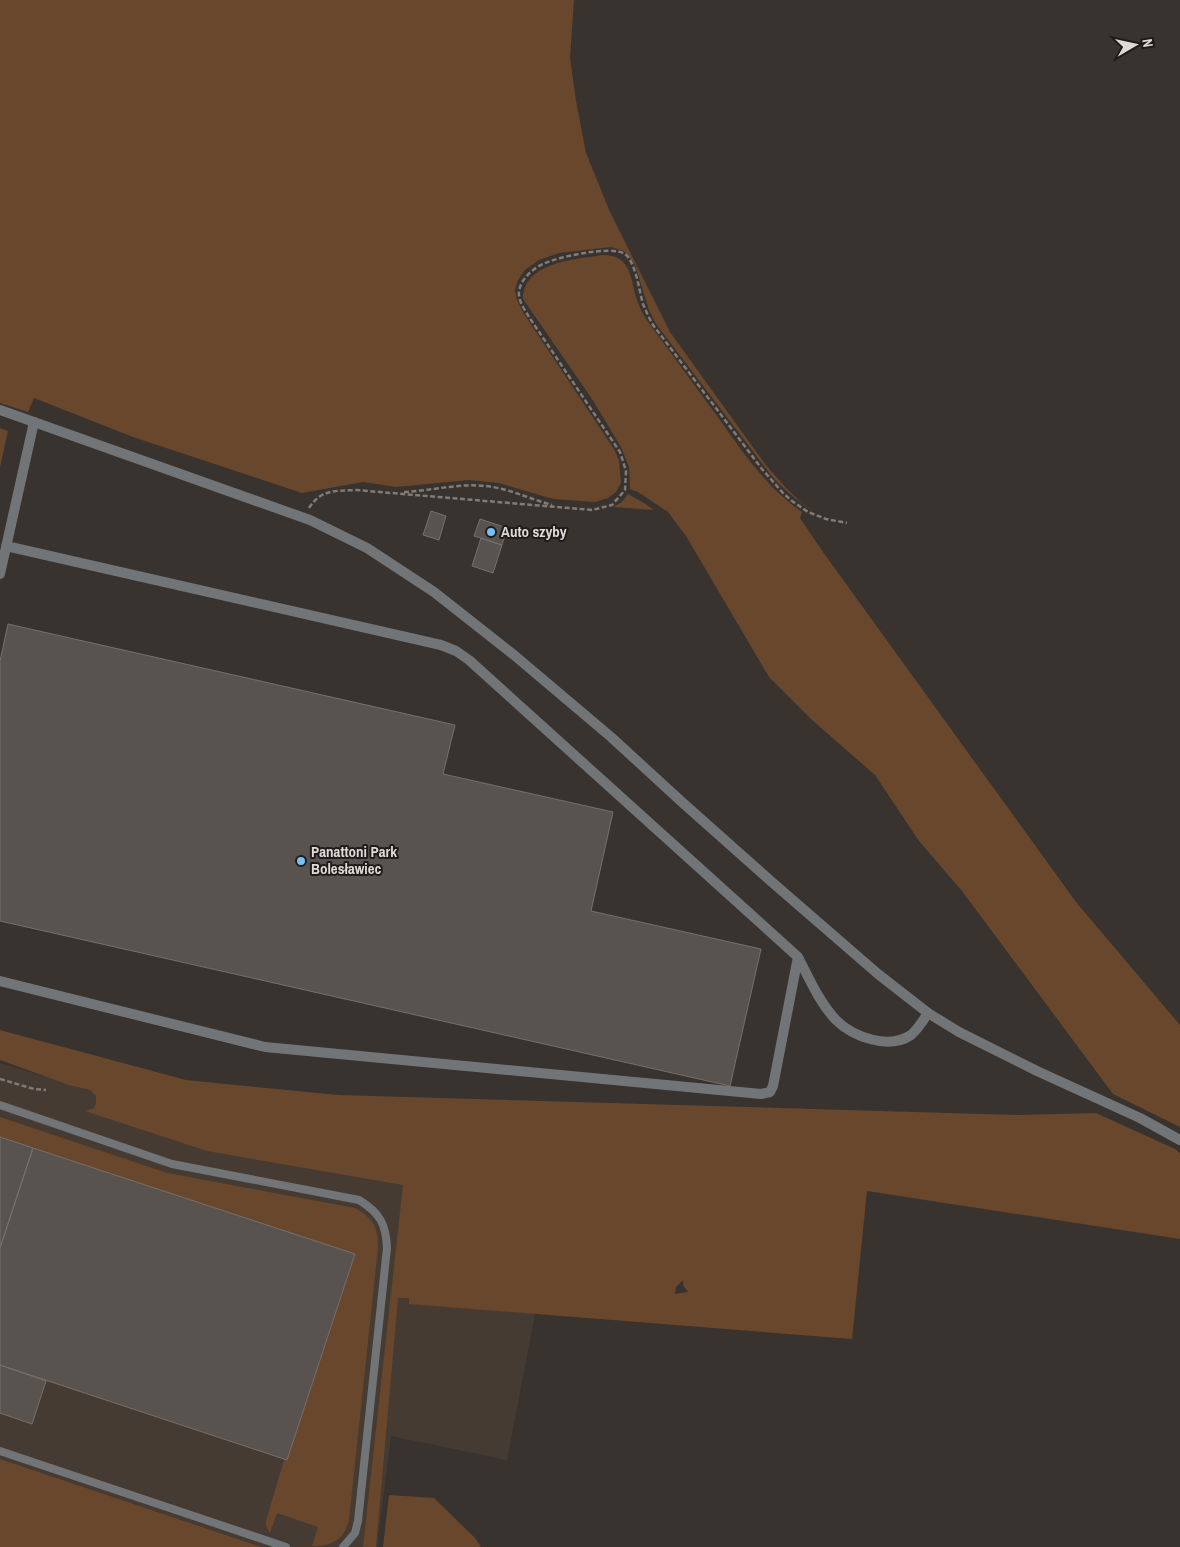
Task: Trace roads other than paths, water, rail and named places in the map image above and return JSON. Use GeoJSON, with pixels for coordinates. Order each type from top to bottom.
{"type":"FeatureCollection","features":[{"type":"Feature","properties":{"kind":"street"},"geometry":{"type":"LineString","coordinates":[[0,410],[303,518],[367,548],[406,572],[514,654],[611,737],[803,909],[878,974],[928,1014],[959,1032],[1037,1071],[1140,1118],[1180,1140]]}},
{"type":"Feature","properties":{"kind":"street"},"geometry":{"type":"LineString","coordinates":[[0,574],[34,422]]}},
{"type":"Feature","properties":{"kind":"street"},"geometry":{"type":"LineString","coordinates":[[6,546],[442,645],[456,651],[469,660],[798,957],[828,1010],[842,1026],[852,1032],[873,1039],[894,1041],[911,1034],[928,1014]]}},
{"type":"Feature","properties":{"kind":"street"},"geometry":{"type":"LineString","coordinates":[[0,980],[265,1047],[761,1094],[770,1092],[773,1086],[798,957]]}},
{"type":"Feature","properties":{"kind":"lane"},"geometry":{"type":"LineString","coordinates":[[0,1105],[172,1164],[359,1200],[372,1208],[381,1219],[386,1233],[387,1248],[358,1522],[355,1533],[343,1547]]}},
{"type":"Feature","properties":{"kind":"lane"},"geometry":{"type":"LineString","coordinates":[[0,1451],[286,1547]]}},
{"type":"Feature","properties":{"kind":"place","name":"Auto szyby"},"geometry":{"type":"Point","coordinates":[491,532]}},
{"type":"Feature","properties":{"kind":"place","name":"Panattoni Park Bolesławiec"},"geometry":{"type":"Point","coordinates":[301,861]}}]}
